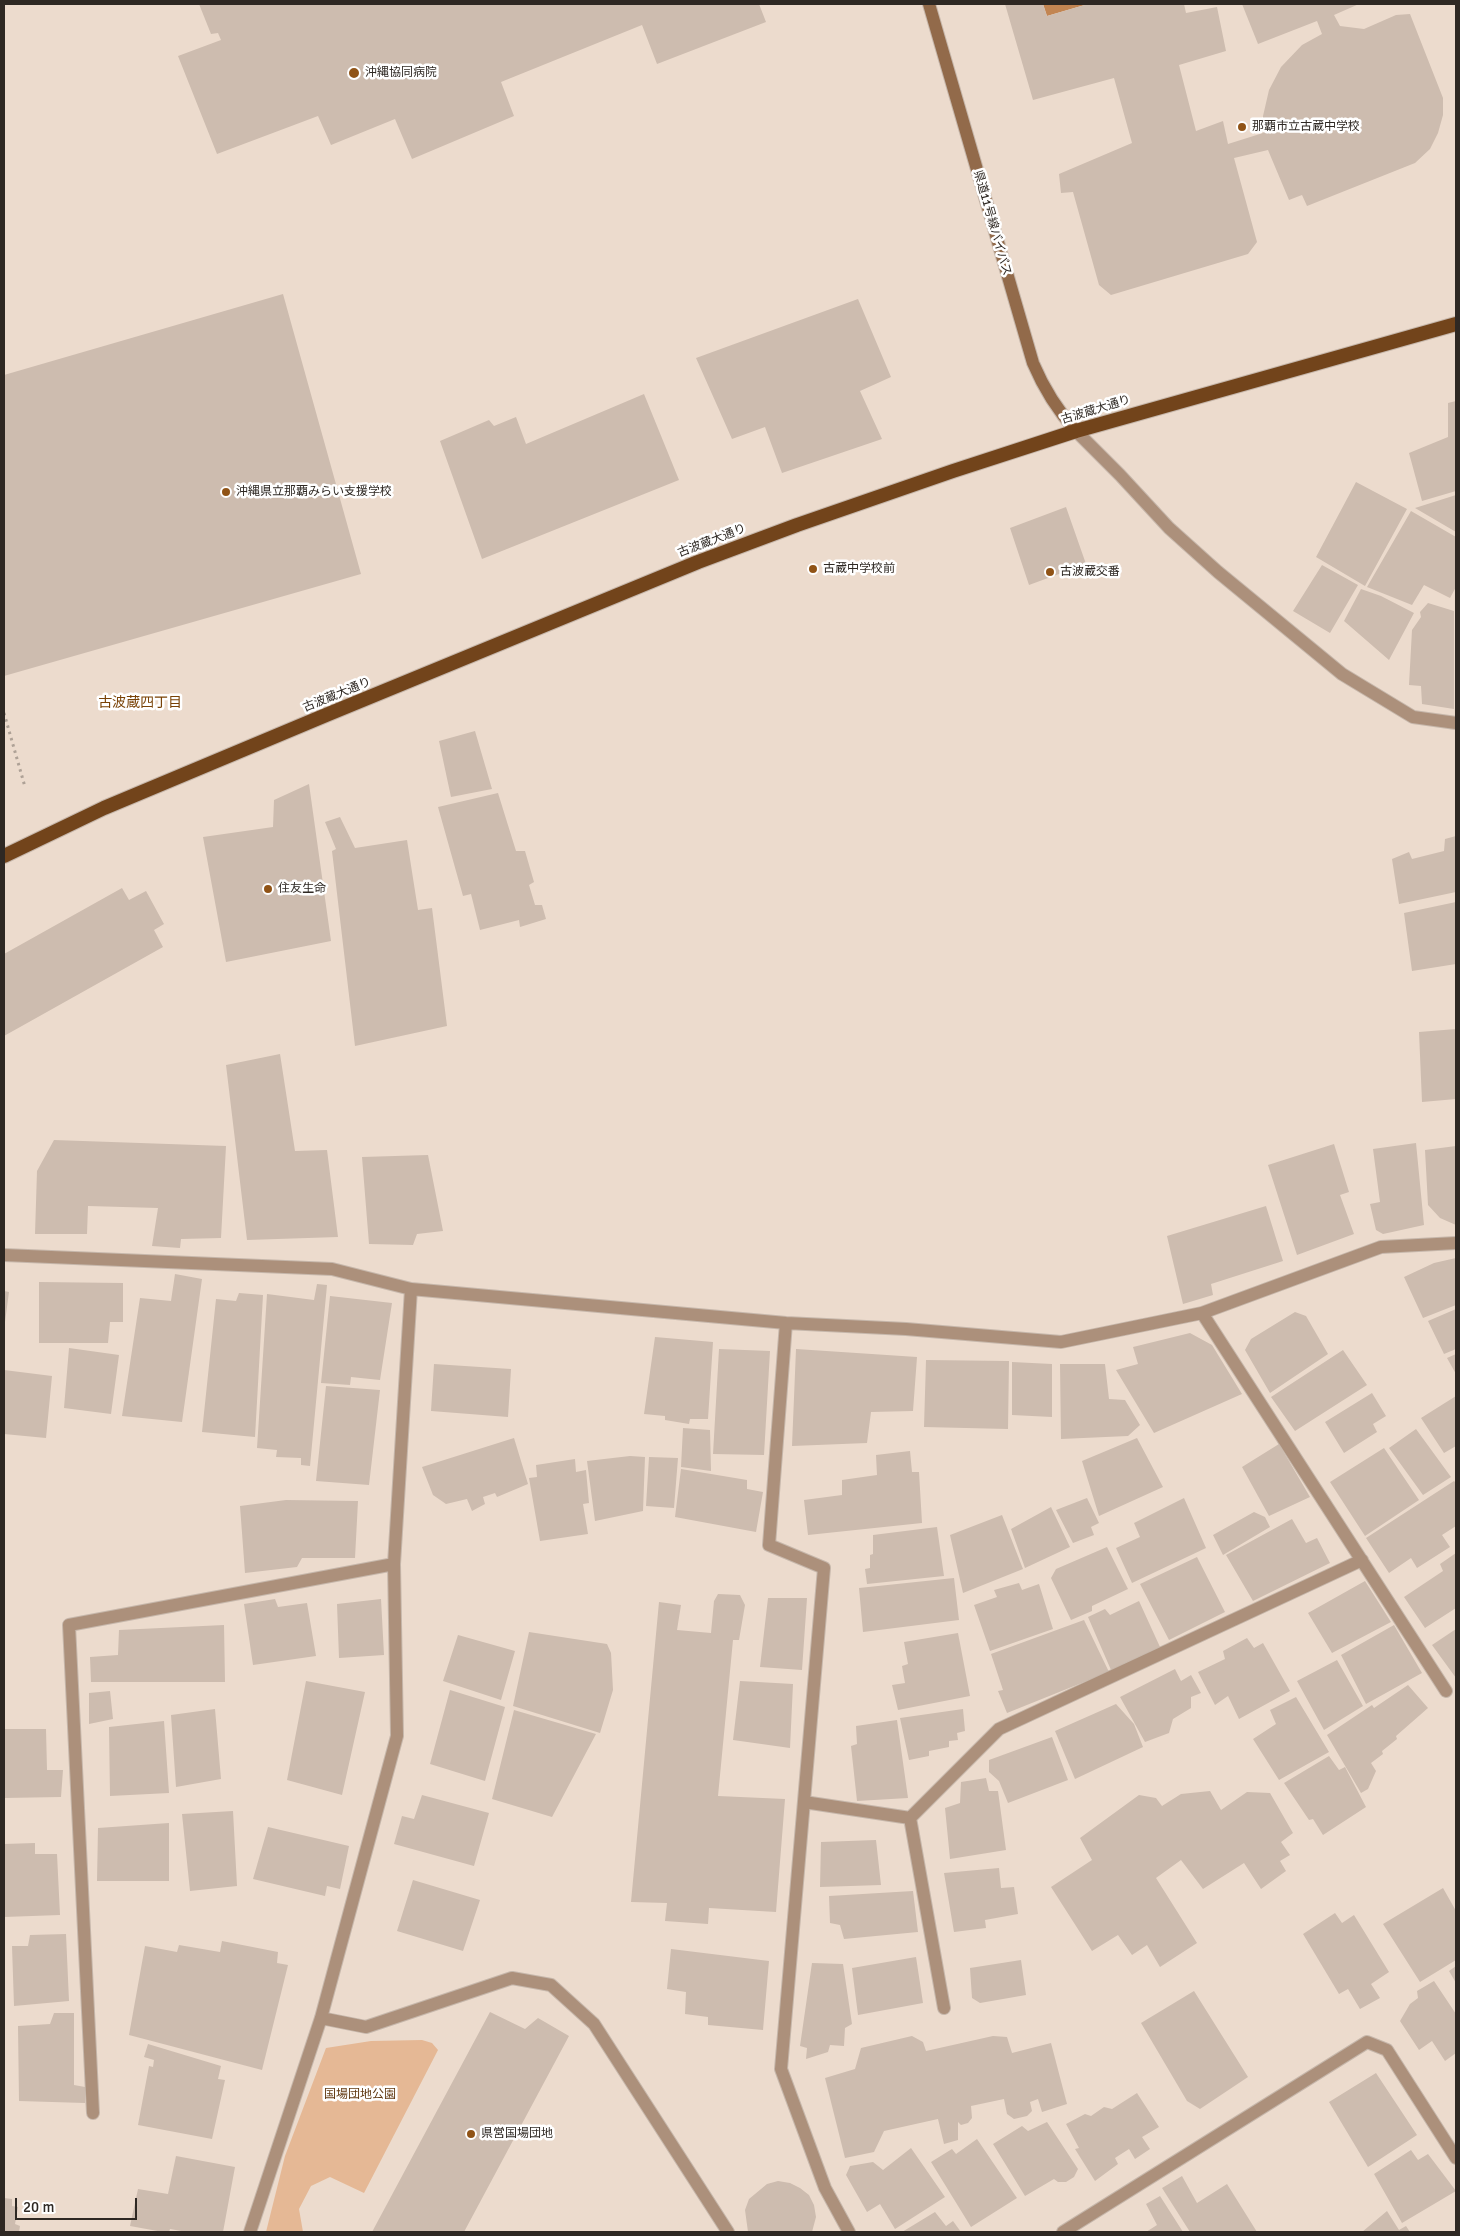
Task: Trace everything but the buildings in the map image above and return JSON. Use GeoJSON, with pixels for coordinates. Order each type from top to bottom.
{"type":"FeatureCollection","features":[{"type":"Feature","properties":{"kind":"highway","name":"古波蔵大通り"},"geometry":{"type":"LineString","coordinates":[[4,856],[104,808],[698,562],[797,525],[952,470],[1076,432],[1456,324]]}},
{"type":"Feature","properties":{"kind":"main road","name":"県道11号線バイパス"},"geometry":{"type":"LineString","coordinates":[[929,4],[1033,362],[1044,389],[1076,432]]}},
{"type":"Feature","properties":{"kind":"street"},"geometry":{"type":"LineString","coordinates":[[1076,432],[1120,475],[1169,528],[1305,645],[1342,674],[1413,717],[1456,722]]}},
{"type":"Feature","properties":{"kind":"street"},"geometry":{"type":"LineString","coordinates":[[4,1254],[332,1269],[411,1289],[786,1323],[906,1329],[1061,1342],[1202,1313],[1381,1247],[1456,1243]]}},
{"type":"Feature","properties":{"kind":"street"},"geometry":{"type":"LineString","coordinates":[[250,2232],[321,2018],[397,1736],[394,1564],[411,1289]]}},
{"type":"Feature","properties":{"kind":"street"},"geometry":{"type":"LineString","coordinates":[[1202,1313],[1446,1691]]}},
{"type":"Feature","properties":{"kind":"street"},"geometry":{"type":"LineString","coordinates":[[786,1323],[769,1545],[824,1568],[781,2069],[825,2188],[849,2232]]}},
{"type":"Feature","properties":{"kind":"street"},"geometry":{"type":"LineString","coordinates":[[910,1818],[999,1730],[1362,1560]]}},
{"type":"Feature","properties":{"kind":"street"},"geometry":{"type":"LineString","coordinates":[[93,2113],[69,1625],[394,1564]]}},
{"type":"Feature","properties":{"kind":"street"},"geometry":{"type":"LineString","coordinates":[[804,1802],[910,1818]]}},
{"type":"Feature","properties":{"kind":"street"},"geometry":{"type":"LineString","coordinates":[[910,1818],[944,2008]]}},
{"type":"Feature","properties":{"kind":"street"},"geometry":{"type":"LineString","coordinates":[[321,2018],[366,2026],[512,1978],[551,1985],[594,2024],[728,2232]]}},
{"type":"Feature","properties":{"kind":"street"},"geometry":{"type":"LineString","coordinates":[[1063,2232],[1367,2042],[1387,2050],[1456,2158]]}},
{"type":"Feature","properties":{"kind":"path"},"geometry":{"type":"LineString","coordinates":[[4,712],[25,787]]}},
{"type":"Feature","properties":{"kind":"green space","name":"国場団地公園"},"geometry":{"type":"Polygon","coordinates":[[[422,2040],[432,2043],[438,2050],[364,2193],[330,2177],[311,2186],[299,2209],[303,2232],[266,2232],[285,2156],[326,2048],[371,2041],[422,2040]]]}},
{"type":"Feature","properties":{"kind":"shaded area"},"geometry":{"type":"Polygon","coordinates":[[[1043,4],[1088,4],[1047,16],[1043,4]]]}},
{"type":"Feature","properties":{"kind":"place","name":"沖縄協同病院"},"geometry":{"type":"Point","coordinates":[354,73]}},
{"type":"Feature","properties":{"kind":"place","name":"那覇市立古蔵中学校"},"geometry":{"type":"Point","coordinates":[1242,127]}},
{"type":"Feature","properties":{"kind":"place","name":"沖縄県立那覇みらい支援学校"},"geometry":{"type":"Point","coordinates":[226,492]}},
{"type":"Feature","properties":{"kind":"place","name":"古蔵中学校前"},"geometry":{"type":"Point","coordinates":[813,569]}},
{"type":"Feature","properties":{"kind":"place","name":"古波蔵交番"},"geometry":{"type":"Point","coordinates":[1050,572]}},
{"type":"Feature","properties":{"kind":"place","name":"住友生命"},"geometry":{"type":"Point","coordinates":[268,889]}},
{"type":"Feature","properties":{"kind":"place","name":"県営国場団地"},"geometry":{"type":"Point","coordinates":[471,2134]}},
{"type":"Feature","properties":{"kind":"district","name":"古波蔵四丁目"},"geometry":{"type":"Point","coordinates":[140,703]}}]}
